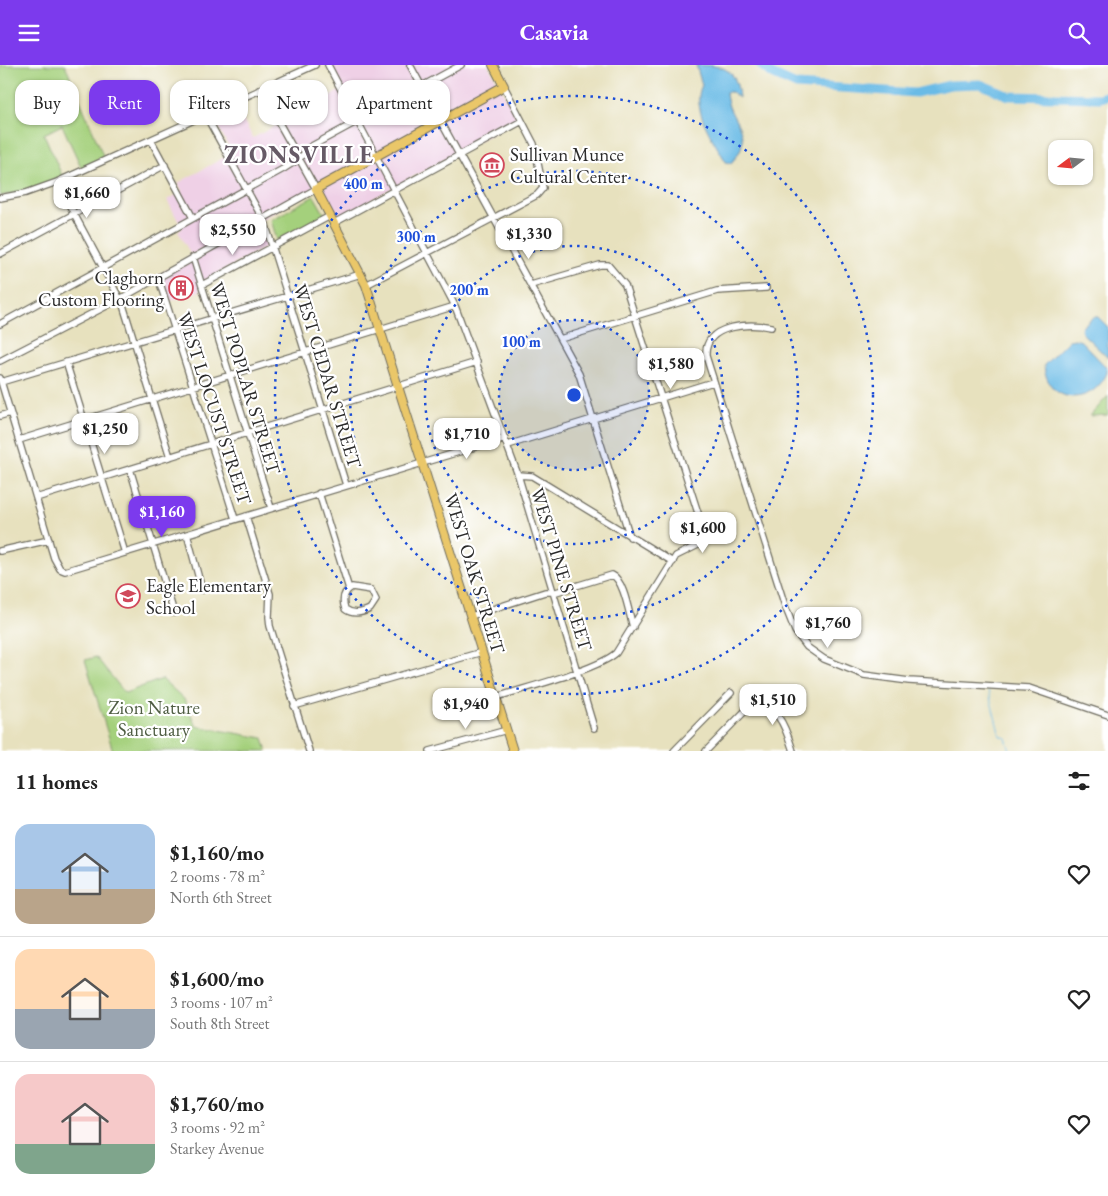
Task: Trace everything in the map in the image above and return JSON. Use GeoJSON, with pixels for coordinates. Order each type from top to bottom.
{"type":"FeatureCollection","features":[{"type":"Feature","properties":{"kind":"main road"},"geometry":{"type":"LineString","coordinates":[[450,116],[504,86],[493,65]]}},
{"type":"Feature","properties":{"kind":"main road"},"geometry":{"type":"LineString","coordinates":[[316,189],[433,125]]}},
{"type":"Feature","properties":{"kind":"main road","name":"WEST OAK STREET"},"geometry":{"type":"LineString","coordinates":[[316,189],[366,285],[513,751]]}},
{"type":"Feature","properties":{"kind":"street"},"geometry":{"type":"LineString","coordinates":[[281,80],[316,65]]}},
{"type":"Feature","properties":{"kind":"street","name":"WEST PINE STREET"},"geometry":{"type":"LineString","coordinates":[[328,65],[338,84]]}},
{"type":"Feature","properties":{"kind":"street"},"geometry":{"type":"LineString","coordinates":[[410,65],[419,80]]}},
{"type":"Feature","properties":{"kind":"street"},"geometry":{"type":"LineString","coordinates":[[433,80],[461,65]]}},
{"type":"Feature","properties":{"kind":"street"},"geometry":{"type":"LineString","coordinates":[[366,285],[537,195],[544,188],[534,144],[504,86]]}},
{"type":"Feature","properties":{"kind":"street"},"geometry":{"type":"LineString","coordinates":[[202,285],[273,246],[395,190],[522,121]]}},
{"type":"Feature","properties":{"kind":"street"},"geometry":{"type":"LineString","coordinates":[[0,198],[26,193],[57,182],[182,125]]}},
{"type":"Feature","properties":{"kind":"street","name":"WEST CEDAR STREET"},"geometry":{"type":"LineString","coordinates":[[211,125],[263,219],[273,246],[346,485]]}},
{"type":"Feature","properties":{"kind":"street","name":"WEST OAK STREET"},"geometry":{"type":"LineString","coordinates":[[280,125],[316,189]]}},
{"type":"Feature","properties":{"kind":"street"},"geometry":{"type":"LineString","coordinates":[[0,324],[247,189],[299,159],[310,147],[351,125]]}},
{"type":"Feature","properties":{"kind":"street","name":"WEST PINE STREET"},"geometry":{"type":"LineString","coordinates":[[360,125],[428,251],[455,306],[477,361],[518,475],[594,728]]}},
{"type":"Feature","properties":{"kind":"street"},"geometry":{"type":"LineString","coordinates":[[442,125],[579,374],[630,537]]}},
{"type":"Feature","properties":{"kind":"street"},"geometry":{"type":"LineString","coordinates":[[151,140],[193,218]]}},
{"type":"Feature","properties":{"kind":"street"},"geometry":{"type":"LineString","coordinates":[[0,254],[165,165]]}},
{"type":"Feature","properties":{"kind":"street"},"geometry":{"type":"LineString","coordinates":[[57,182],[73,215],[120,299],[170,457]]}},
{"type":"Feature","properties":{"kind":"street"},"geometry":{"type":"LineString","coordinates":[[0,361],[120,299],[316,189]]}},
{"type":"Feature","properties":{"kind":"street","name":"WEST POPLAR STREET"},"geometry":{"type":"LineString","coordinates":[[194,257],[271,508]]}},
{"type":"Feature","properties":{"kind":"street"},"geometry":{"type":"LineString","coordinates":[[496,697],[610,659],[633,627],[679,553],[703,542],[706,534],[625,285],[608,265],[600,265],[531,285]]}},
{"type":"Feature","properties":{"kind":"street"},"geometry":{"type":"LineString","coordinates":[[361,274],[135,343],[0,380],[49,540],[60,569],[69,571],[505,437]]}},
{"type":"Feature","properties":{"kind":"street","name":"WEST LOCUST STREET"},"geometry":{"type":"LineString","coordinates":[[158,277],[235,519]]}},
{"type":"Feature","properties":{"kind":"street"},"geometry":{"type":"LineString","coordinates":[[560,339],[716,291],[766,288]]}},
{"type":"Feature","properties":{"kind":"street"},"geometry":{"type":"LineString","coordinates":[[19,440],[455,306]]}},
{"type":"Feature","properties":{"kind":"street"},"geometry":{"type":"LineString","coordinates":[[771,327],[756,324],[728,328],[712,337],[706,352],[713,382],[789,617],[798,637],[807,647],[824,659],[864,675],[915,681],[1029,688],[1108,715]]}},
{"type":"Feature","properties":{"kind":"street"},"geometry":{"type":"LineString","coordinates":[[36,498],[477,361]]}},
{"type":"Feature","properties":{"kind":"street"},"geometry":{"type":"LineString","coordinates":[[66,362],[125,553]]}},
{"type":"Feature","properties":{"kind":"street"},"geometry":{"type":"LineString","coordinates":[[508,445],[713,382]]}},
{"type":"Feature","properties":{"kind":"street"},"geometry":{"type":"LineString","coordinates":[[0,416],[10,413]]}},
{"type":"Feature","properties":{"kind":"street"},"geometry":{"type":"LineString","coordinates":[[130,469],[174,613]]}},
{"type":"Feature","properties":{"kind":"street"},"geometry":{"type":"LineString","coordinates":[[518,475],[532,476],[673,562]]}},
{"type":"Feature","properties":{"kind":"street"},"geometry":{"type":"LineString","coordinates":[[319,493],[349,589]]}},
{"type":"Feature","properties":{"kind":"street"},"geometry":{"type":"LineString","coordinates":[[246,516],[270,594],[268,617],[270,626],[309,751]]}},
{"type":"Feature","properties":{"kind":"street"},"geometry":{"type":"LineString","coordinates":[[187,534],[202,590]]}},
{"type":"Feature","properties":{"kind":"street"},"geometry":{"type":"LineString","coordinates":[[0,551],[49,540]]}},
{"type":"Feature","properties":{"kind":"street"},"geometry":{"type":"LineString","coordinates":[[471,616],[545,591],[552,592],[606,576],[616,577],[633,627]]}},
{"type":"Feature","properties":{"kind":"street"},"geometry":{"type":"LineString","coordinates":[[360,587],[371,590],[376,600],[370,609],[349,613],[345,609],[343,597],[349,589],[360,587]]}},
{"type":"Feature","properties":{"kind":"street"},"geometry":{"type":"LineString","coordinates":[[294,705],[482,652]]}},
{"type":"Feature","properties":{"kind":"street"},"geometry":{"type":"LineString","coordinates":[[674,751],[731,693]]}},
{"type":"Feature","properties":{"kind":"street"},"geometry":{"type":"LineString","coordinates":[[706,751],[750,707],[760,705],[770,707],[781,718],[793,751]]}},
{"type":"Feature","properties":{"kind":"street"},"geometry":{"type":"LineString","coordinates":[[430,751],[507,729]]}},
{"type":"Feature","properties":{"kind":"shaded area"},"geometry":{"type":"Polygon","coordinates":[[[330,65],[488,65],[518,119],[336,219],[318,186],[261,220],[269,245],[199,284],[200,291],[167,302],[158,275],[191,255],[178,231],[182,228],[167,200],[182,191],[178,183],[232,153],[217,125],[246,125],[253,138],[277,125],[328,125],[328,97],[338,92],[338,125],[450,125],[450,80],[338,80],[330,65]]]}},
{"type":"Feature","properties":{"kind":"green space"},"geometry":{"type":"Polygon","coordinates":[[[0,65],[65,65],[71,80],[15,80],[15,125],[62,125],[44,134],[63,178],[37,188],[0,196],[0,65]]]}},
{"type":"Feature","properties":{"kind":"green space"},"geometry":{"type":"Polygon","coordinates":[[[79,98],[105,160],[82,169],[62,125],[79,125],[79,98]]]}},
{"type":"Feature","properties":{"kind":"green space"},"geometry":{"type":"Polygon","coordinates":[[[314,196],[325,215],[277,240],[271,220],[314,196]]]}},
{"type":"Feature","properties":{"kind":"green space"},"geometry":{"type":"Polygon","coordinates":[[[1108,396],[1108,415],[1090,416],[1108,396]]]}},
{"type":"Feature","properties":{"kind":"green space","name":"Zion Nature Sanctuary"},"geometry":{"type":"Polygon","coordinates":[[[96,657],[125,693],[162,679],[184,699],[196,726],[263,738],[267,751],[113,751],[85,660],[96,657]]]}},
{"type":"Feature","properties":{"kind":"water"},"geometry":{"type":"Polygon","coordinates":[[[696,65],[714,66],[727,70],[732,74],[738,88],[739,98],[732,92],[726,92],[731,112],[742,135],[739,153],[731,163],[726,162],[710,135],[701,114],[699,94],[702,85],[696,65]]]}},
{"type":"Feature","properties":{"kind":"water"},"geometry":{"type":"Polygon","coordinates":[[[1093,317],[1098,317],[1108,327],[1108,358],[1082,333],[1081,328],[1093,317]]]}},
{"type":"Feature","properties":{"kind":"water"},"geometry":{"type":"Polygon","coordinates":[[[1069,340],[1081,341],[1107,368],[1107,373],[1100,384],[1091,392],[1071,397],[1061,394],[1053,388],[1047,378],[1044,365],[1069,340]]]}},
{"type":"Feature","properties":{"kind":"waterway"},"geometry":{"type":"LineString","coordinates":[[760,65],[772,74],[796,85],[916,93],[950,85],[980,84],[1009,96],[1100,98],[1108,95]]}},
{"type":"Feature","properties":{"kind":"waterway"},"geometry":{"type":"LineString","coordinates":[[988,690],[1000,736],[1006,738],[1010,751]]}},
{"type":"Feature","properties":{"kind":"place","name":"Sullivan Munce Cultural Center"},"geometry":{"type":"Point","coordinates":[492,165]}},
{"type":"Feature","properties":{"kind":"place","name":"Claghorn Custom Flooring"},"geometry":{"type":"Point","coordinates":[181,288]}},
{"type":"Feature","properties":{"kind":"place","name":"Eagle Elementary School"},"geometry":{"type":"Point","coordinates":[128,596]}},
{"type":"Feature","properties":{"kind":"district","name":"ZIONSVILLE"},"geometry":{"type":"Point","coordinates":[299,155]}}]}
